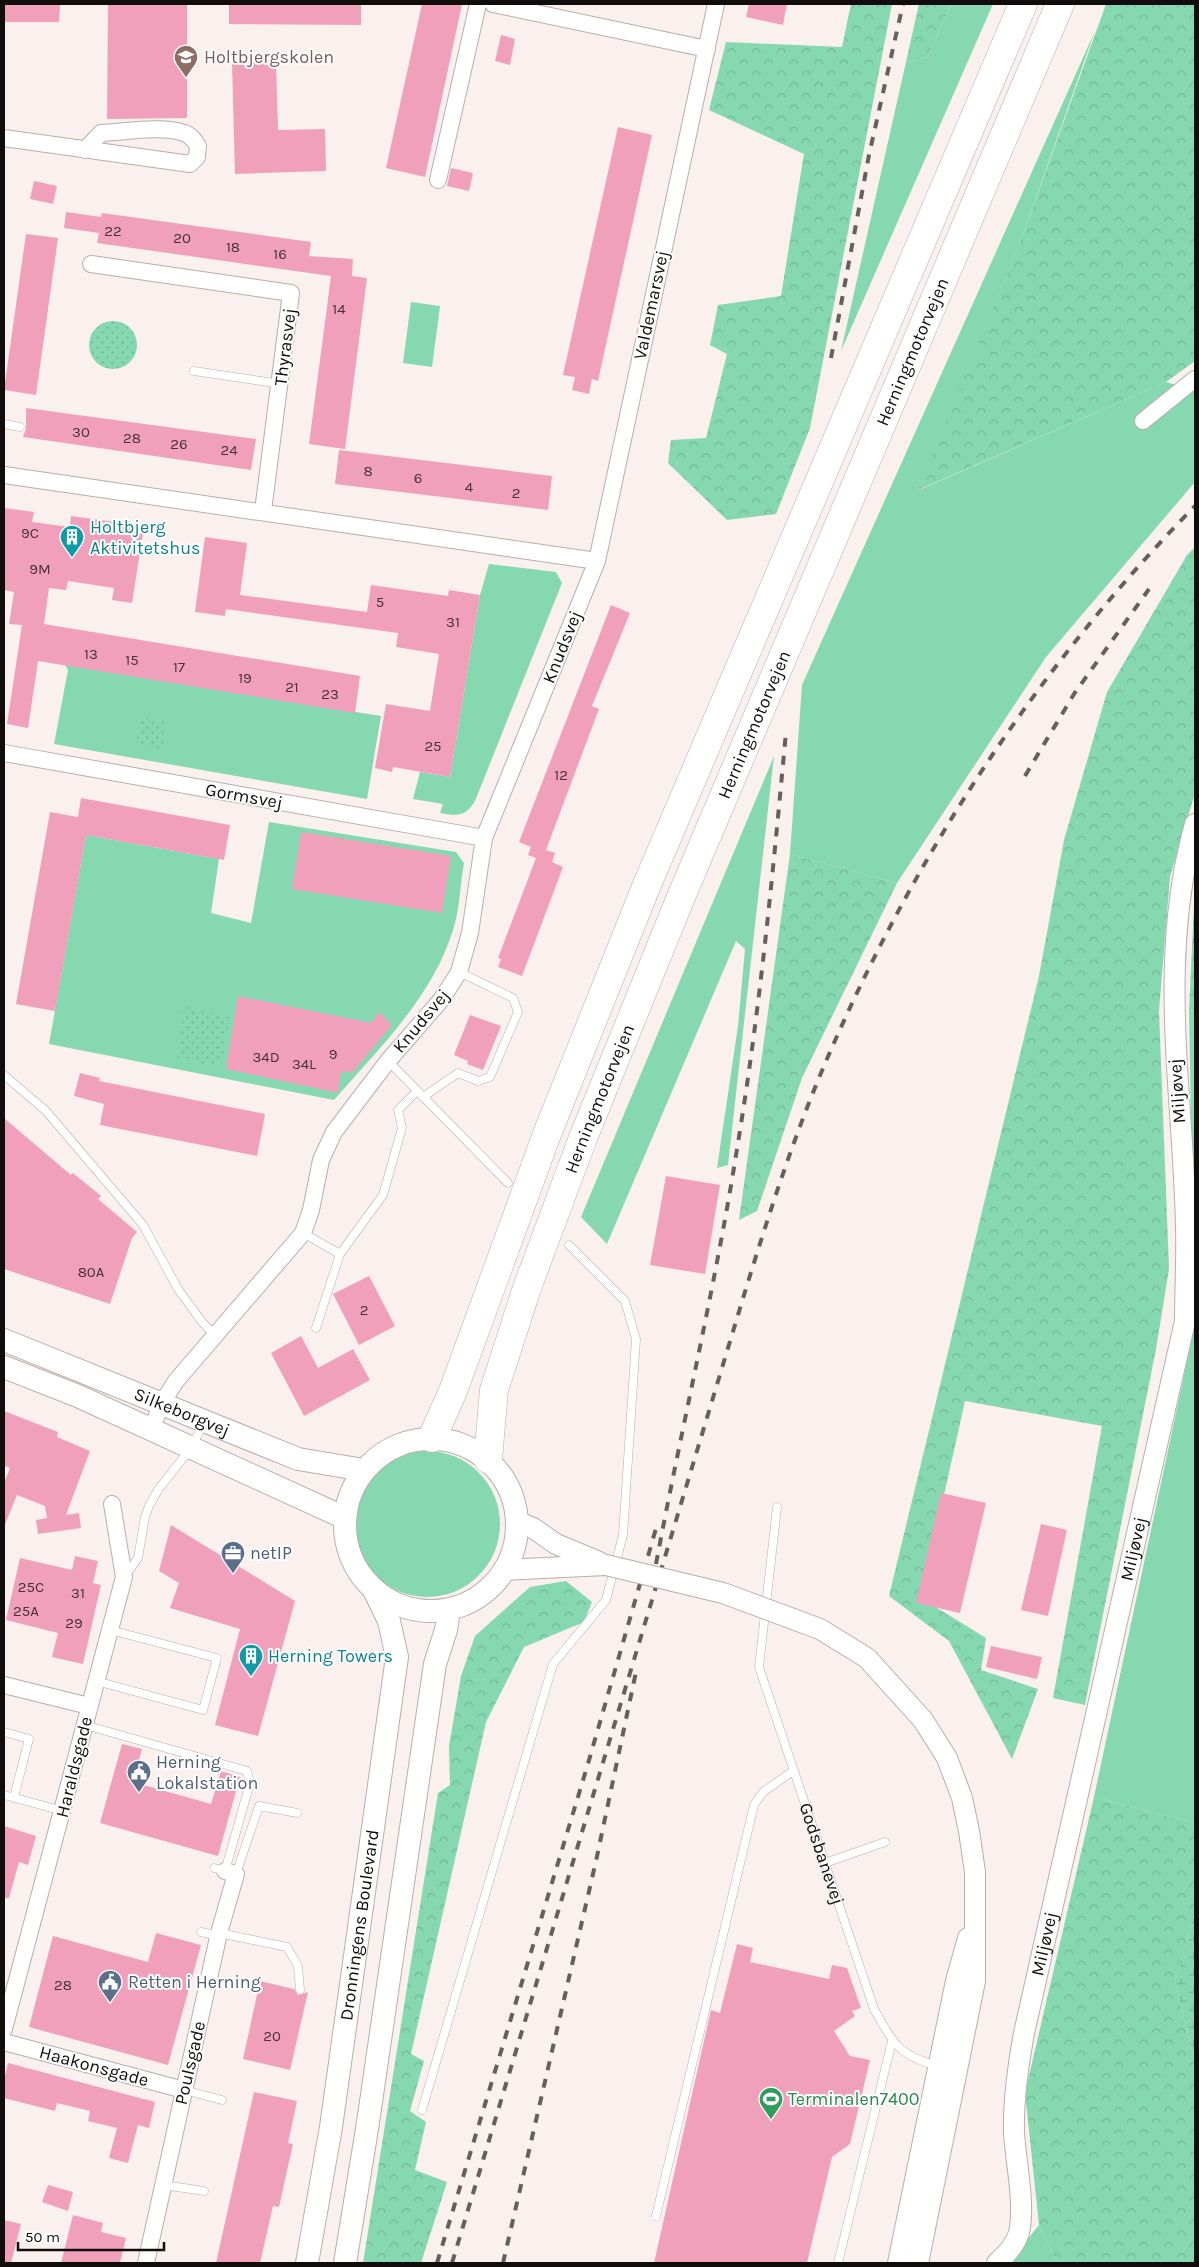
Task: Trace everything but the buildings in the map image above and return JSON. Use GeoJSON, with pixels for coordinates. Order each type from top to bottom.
{"type":"FeatureCollection","features":[{"type":"Feature","properties":{"kind":"highway","name":"Herningmotorvejen"},"geometry":{"type":"LineString","coordinates":[[432,1438],[453,1391],[547,1134],[646,888],[1023,4]]}},
{"type":"Feature","properties":{"kind":"highway","name":"Herningmotorvejen"},"geometry":{"type":"LineString","coordinates":[[488,1459],[494,1390],[527,1288],[583,1138],[681,897],[1060,4]]}},
{"type":"Feature","properties":{"kind":"main road","name":"Silkeborgvej"},"geometry":{"type":"LineString","coordinates":[[4,1340],[298,1460],[364,1470]]}},
{"type":"Feature","properties":{"kind":"main road","name":"Silkeborgvej"},"geometry":{"type":"LineString","coordinates":[[4,1367],[78,1396],[190,1449],[345,1518]]}},
{"type":"Feature","properties":{"kind":"main road"},"geometry":{"type":"LineString","coordinates":[[432,1438],[452,1441],[471,1448],[488,1459],[510,1487],[518,1522],[515,1547],[505,1570],[484,1593],[471,1602],[448,1610],[422,1611],[396,1604],[374,1590],[351,1558],[346,1538],[345,1518],[348,1501],[364,1470],[388,1450],[409,1442],[432,1438]]}},
{"type":"Feature","properties":{"kind":"main road","name":"Dronningens Boulevard"},"geometry":{"type":"LineString","coordinates":[[307,2263],[331,2126],[397,1657],[389,1621],[374,1590]]}},
{"type":"Feature","properties":{"kind":"main road"},"geometry":{"type":"LineString","coordinates":[[345,2263],[368,2129],[435,1664],[446,1630],[448,1610]]}},
{"type":"Feature","properties":{"kind":"street"},"geometry":{"type":"LineString","coordinates":[[438,180],[478,4]]}},
{"type":"Feature","properties":{"kind":"street"},"geometry":{"type":"LineString","coordinates":[[493,4],[706,49]]}},
{"type":"Feature","properties":{"kind":"street","name":"Valdemarsvej"},"geometry":{"type":"LineString","coordinates":[[596,561],[716,4]]}},
{"type":"Feature","properties":{"kind":"street"},"geometry":{"type":"LineString","coordinates":[[4,138],[85,150],[190,164],[197,157],[198,146],[193,138],[185,133],[170,130],[101,133],[85,150]]}},
{"type":"Feature","properties":{"kind":"street","name":"Thyrasvej"},"geometry":{"type":"LineString","coordinates":[[91,264],[291,293],[281,384],[263,511]]}},
{"type":"Feature","properties":{"kind":"street"},"geometry":{"type":"LineString","coordinates":[[1143,421],[1195,379]]}},
{"type":"Feature","properties":{"kind":"street"},"geometry":{"type":"LineString","coordinates":[[4,475],[263,511],[596,561]]}},
{"type":"Feature","properties":{"kind":"street","name":"Knudsvej"},"geometry":{"type":"LineString","coordinates":[[151,1430],[162,1403],[176,1381],[214,1334],[303,1233],[311,1210],[321,1160],[334,1132],[388,1061],[441,1000],[459,972],[470,933],[484,838],[596,561]]}},
{"type":"Feature","properties":{"kind":"street","name":"Gormsvej"},"geometry":{"type":"LineString","coordinates":[[4,753],[484,838]]}},
{"type":"Feature","properties":{"kind":"street","name":"Miljøvej"},"geometry":{"type":"LineString","coordinates":[[997,2263],[1008,2252],[1020,2230],[1014,2132],[1015,2086],[1024,2034],[1185,1321],[1186,1227],[1174,1039],[1174,951],[1187,854],[1195,824]]}},
{"type":"Feature","properties":{"kind":"street","name":"Haraldsgade"},"geometry":{"type":"LineString","coordinates":[[4,2029],[124,1577],[112,1504]]}},
{"type":"Feature","properties":{"kind":"street"},"geometry":{"type":"LineString","coordinates":[[518,1522],[533,1528],[556,1544],[606,1565],[723,1593],[820,1628],[867,1658],[892,1683],[923,1720],[947,1758],[962,1798],[975,1872],[975,1980],[918,2263]]}},
{"type":"Feature","properties":{"kind":"street"},"geometry":{"type":"LineString","coordinates":[[505,1570],[606,1565]]}},
{"type":"Feature","properties":{"kind":"street"},"geometry":{"type":"LineString","coordinates":[[4,1685],[90,1706]]}},
{"type":"Feature","properties":{"kind":"street","name":"Poulsgade"},"geometry":{"type":"LineString","coordinates":[[146,2263],[219,1934],[225,1871]]}},
{"type":"Feature","properties":{"kind":"street"},"geometry":{"type":"LineString","coordinates":[[899,2263],[956,1981],[975,1912]]}},
{"type":"Feature","properties":{"kind":"street","name":"Haakonsgade"},"geometry":{"type":"LineString","coordinates":[[4,2042],[184,2090]]}},
{"type":"Feature","properties":{"kind":"lane"},"geometry":{"type":"LineString","coordinates":[[194,371],[281,384]]}},
{"type":"Feature","properties":{"kind":"lane"},"geometry":{"type":"LineString","coordinates":[[4,424],[20,427]]}},
{"type":"Feature","properties":{"kind":"lane"},"geometry":{"type":"LineString","coordinates":[[424,1097],[458,1073],[478,1081],[490,1077],[518,1012],[513,998],[459,972]]}},
{"type":"Feature","properties":{"kind":"lane"},"geometry":{"type":"LineString","coordinates":[[388,1061],[508,1183]]}},
{"type":"Feature","properties":{"kind":"lane"},"geometry":{"type":"LineString","coordinates":[[4,1076],[46,1111],[143,1225],[178,1289],[202,1322],[214,1334]]}},
{"type":"Feature","properties":{"kind":"lane"},"geometry":{"type":"LineString","coordinates":[[316,1328],[340,1254],[383,1195],[402,1128],[398,1110],[417,1091]]}},
{"type":"Feature","properties":{"kind":"lane"},"geometry":{"type":"LineString","coordinates":[[303,1233],[340,1254]]}},
{"type":"Feature","properties":{"kind":"lane"},"geometry":{"type":"LineString","coordinates":[[422,2110],[553,1664],[606,1600],[623,1535],[636,1339],[625,1301],[568,1245]]}},
{"type":"Feature","properties":{"kind":"lane"},"geometry":{"type":"LineString","coordinates":[[124,1577],[138,1558],[149,1506],[158,1490],[190,1449],[204,1423]]}},
{"type":"Feature","properties":{"kind":"lane","name":"Godsbanevej"},"geometry":{"type":"LineString","coordinates":[[777,1507],[760,1667],[793,1771],[874,2009],[892,2041],[912,2059],[958,2071]]}},
{"type":"Feature","properties":{"kind":"lane"},"geometry":{"type":"LineString","coordinates":[[96,1682],[204,1710],[217,1658],[110,1630]]}},
{"type":"Feature","properties":{"kind":"lane"},"geometry":{"type":"LineString","coordinates":[[85,1725],[247,1771],[250,1783],[225,1871]]}},
{"type":"Feature","properties":{"kind":"lane"},"geometry":{"type":"LineString","coordinates":[[4,1732],[29,1739],[14,1798]]}},
{"type":"Feature","properties":{"kind":"lane"},"geometry":{"type":"LineString","coordinates":[[656,2216],[754,1805],[763,1792],[793,1771]]}},
{"type":"Feature","properties":{"kind":"lane"},"geometry":{"type":"LineString","coordinates":[[4,1795],[63,1811]]}},
{"type":"Feature","properties":{"kind":"lane"},"geometry":{"type":"LineString","coordinates":[[225,1871],[259,1806],[297,1812]]}},
{"type":"Feature","properties":{"kind":"lane"},"geometry":{"type":"LineString","coordinates":[[825,1863],[885,1842]]}},
{"type":"Feature","properties":{"kind":"lane"},"geometry":{"type":"LineString","coordinates":[[201,1932],[287,1947],[298,1966],[300,1990]]}},
{"type":"Feature","properties":{"kind":"lane"},"geometry":{"type":"LineString","coordinates":[[838,2263],[892,2041]]}},
{"type":"Feature","properties":{"kind":"lane"},"geometry":{"type":"LineString","coordinates":[[184,2090],[222,2100]]}},
{"type":"Feature","properties":{"kind":"lane"},"geometry":{"type":"LineString","coordinates":[[163,2185],[204,2191]]}},
{"type":"Feature","properties":{"kind":"green space"},"geometry":{"type":"Polygon","coordinates":[[[851,4],[892,4],[810,428],[776,514],[727,520],[668,463],[671,440],[706,438],[727,354],[710,345],[718,305],[781,296],[804,154],[709,110],[726,42],[842,47],[851,4]]]}},
{"type":"Feature","properties":{"kind":"green space"},"geometry":{"type":"Polygon","coordinates":[[[919,4],[951,4],[927,58],[906,62],[919,4]]]}},
{"type":"Feature","properties":{"kind":"green space"},"geometry":{"type":"Polygon","coordinates":[[[951,4],[993,4],[841,351],[906,62],[927,58],[951,4]]]}},
{"type":"Feature","properties":{"kind":"green space"},"geometry":{"type":"Polygon","coordinates":[[[1106,4],[1195,4],[1195,361],[1166,382],[918,490],[1021,240],[1106,4]]]}},
{"type":"Feature","properties":{"kind":"green space"},"geometry":{"type":"Polygon","coordinates":[[[1095,31],[1021,240],[919,490],[1166,382],[1195,390],[1195,482],[1046,657],[897,883],[790,854],[802,685],[1095,31]]]}},
{"type":"Feature","properties":{"kind":"green space"},"geometry":{"type":"Polygon","coordinates":[[[411,302],[440,306],[432,367],[403,363],[411,302]]]}},
{"type":"Feature","properties":{"kind":"green space"},"geometry":{"type":"Polygon","coordinates":[[[113,321],[122,323],[130,328],[135,336],[137,345],[135,354],[130,362],[122,367],[113,369],[104,367],[96,362],[91,354],[89,345],[91,336],[96,328],[104,323],[113,321]]]}},
{"type":"Feature","properties":{"kind":"green space"},"geometry":{"type":"Polygon","coordinates":[[[1195,547],[1195,793],[1170,877],[1159,1011],[1169,1269],[1156,1349],[1085,1705],[1053,1698],[1102,1426],[965,1401],[921,1598],[986,1638],[981,1670],[1038,1689],[1012,1759],[949,1641],[889,1596],[1039,976],[1064,840],[1107,692],[1187,555],[1195,547]]]}},
{"type":"Feature","properties":{"kind":"green space"},"geometry":{"type":"Polygon","coordinates":[[[489,564],[556,572],[562,583],[475,801],[464,813],[452,815],[440,813],[443,804],[413,799],[420,772],[450,777],[480,595],[489,564]]]}},
{"type":"Feature","properties":{"kind":"green space"},"geometry":{"type":"Polygon","coordinates":[[[65,665],[381,716],[367,799],[54,744],[68,670],[65,665]]]}},
{"type":"Feature","properties":{"kind":"green space"},"geometry":{"type":"Polygon","coordinates":[[[140,716],[166,721],[163,749],[136,745],[140,716]]]}},
{"type":"Feature","properties":{"kind":"green space"},"geometry":{"type":"Polygon","coordinates":[[[774,756],[728,1165],[717,1168],[738,1026],[745,949],[736,941],[607,1244],[581,1217],[774,756]]]}},
{"type":"Feature","properties":{"kind":"green space"},"geometry":{"type":"Polygon","coordinates":[[[269,822],[456,852],[464,863],[459,905],[453,930],[444,955],[432,978],[418,1000],[386,1041],[334,1100],[49,1044],[86,835],[219,859],[211,913],[251,923],[269,822]]]}},
{"type":"Feature","properties":{"kind":"green space"},"geometry":{"type":"Polygon","coordinates":[[[790,854],[897,883],[802,1078],[757,1211],[739,1220],[790,854]]]}},
{"type":"Feature","properties":{"kind":"green space"},"geometry":{"type":"Polygon","coordinates":[[[1195,883],[1195,1010],[1189,1011],[1195,883]]]}},
{"type":"Feature","properties":{"kind":"green space"},"geometry":{"type":"Polygon","coordinates":[[[184,1007],[230,1016],[221,1067],[177,1058],[184,1007]]]}},
{"type":"Feature","properties":{"kind":"green space"},"geometry":{"type":"Polygon","coordinates":[[[1195,1010],[1195,1319],[1189,1011],[1195,1010]]]}},
{"type":"Feature","properties":{"kind":"green space"},"geometry":{"type":"Polygon","coordinates":[[[1195,1324],[1195,1823],[1094,1797],[1195,1324]]]}},
{"type":"Feature","properties":{"kind":"green space"},"geometry":{"type":"Polygon","coordinates":[[[427,1451],[455,1457],[478,1473],[494,1496],[500,1524],[494,1552],[478,1575],[455,1591],[427,1597],[399,1591],[376,1575],[360,1552],[354,1524],[360,1496],[376,1473],[399,1457],[427,1451]]]}},
{"type":"Feature","properties":{"kind":"green space"},"geometry":{"type":"Polygon","coordinates":[[[566,1581],[592,1602],[584,1622],[524,1647],[486,1722],[411,2054],[424,2061],[410,2111],[426,2122],[415,2170],[447,2182],[421,2263],[363,2263],[438,1793],[450,1785],[449,1746],[461,1676],[475,1636],[530,1587],[566,1581]]]}},
{"type":"Feature","properties":{"kind":"green space"},"geometry":{"type":"Polygon","coordinates":[[[1094,1797],[1195,1823],[1195,1912],[1175,1981],[1195,2063],[1195,2263],[1057,2263],[1039,2225],[1025,2093],[1094,1797]]]}},
{"type":"Feature","properties":{"kind":"green space"},"geometry":{"type":"Polygon","coordinates":[[[1195,1912],[1195,2063],[1175,1981],[1195,1912]]]}},
{"type":"Feature","properties":{"kind":"green space"},"geometry":{"type":"Polygon","coordinates":[[[1039,2225],[1057,2263],[1009,2263],[1039,2225]]]}},
{"type":"Feature","properties":{"kind":"railway"},"geometry":{"type":"LineString","coordinates":[[831,358],[869,155],[903,4]]}},
{"type":"Feature","properties":{"kind":"railway"},"geometry":{"type":"LineString","coordinates":[[452,2263],[753,1267],[790,1155],[821,1073],[856,995],[894,918],[936,844],[981,772],[1030,701],[1082,634],[1137,569],[1195,506]]}},
{"type":"Feature","properties":{"kind":"railway"},"geometry":{"type":"LineString","coordinates":[[1025,776],[1074,694],[1149,589]]}},
{"type":"Feature","properties":{"kind":"railway"},"geometry":{"type":"LineString","coordinates":[[656,1564],[719,1253],[745,1097],[765,941],[786,732]]}},
{"type":"Feature","properties":{"kind":"railway"},"geometry":{"type":"LineString","coordinates":[[437,2263],[587,1767],[657,1525]]}},
{"type":"Feature","properties":{"kind":"railway"},"geometry":{"type":"LineString","coordinates":[[503,2263],[596,1861],[636,1672]]}},
{"type":"Feature","properties":{"kind":"place","name":"Holtbjergskolen"},"geometry":{"type":"Point","coordinates":[186,78]}},
{"type":"Feature","properties":{"kind":"place","name":"Holtbjerg Aktivitetshus"},"geometry":{"type":"Point","coordinates":[72,558]}},
{"type":"Feature","properties":{"kind":"place","name":"netIP"},"geometry":{"type":"Point","coordinates":[233,1574]}},
{"type":"Feature","properties":{"kind":"place","name":"Herning Towers"},"geometry":{"type":"Point","coordinates":[251,1677]}},
{"type":"Feature","properties":{"kind":"place","name":"Herning Lokalstation"},"geometry":{"type":"Point","coordinates":[139,1793]}},
{"type":"Feature","properties":{"kind":"place","name":"Retten i Herning"},"geometry":{"type":"Point","coordinates":[110,2003]}},
{"type":"Feature","properties":{"kind":"place","name":"Terminalen7400"},"geometry":{"type":"Point","coordinates":[771,2120]}}]}
